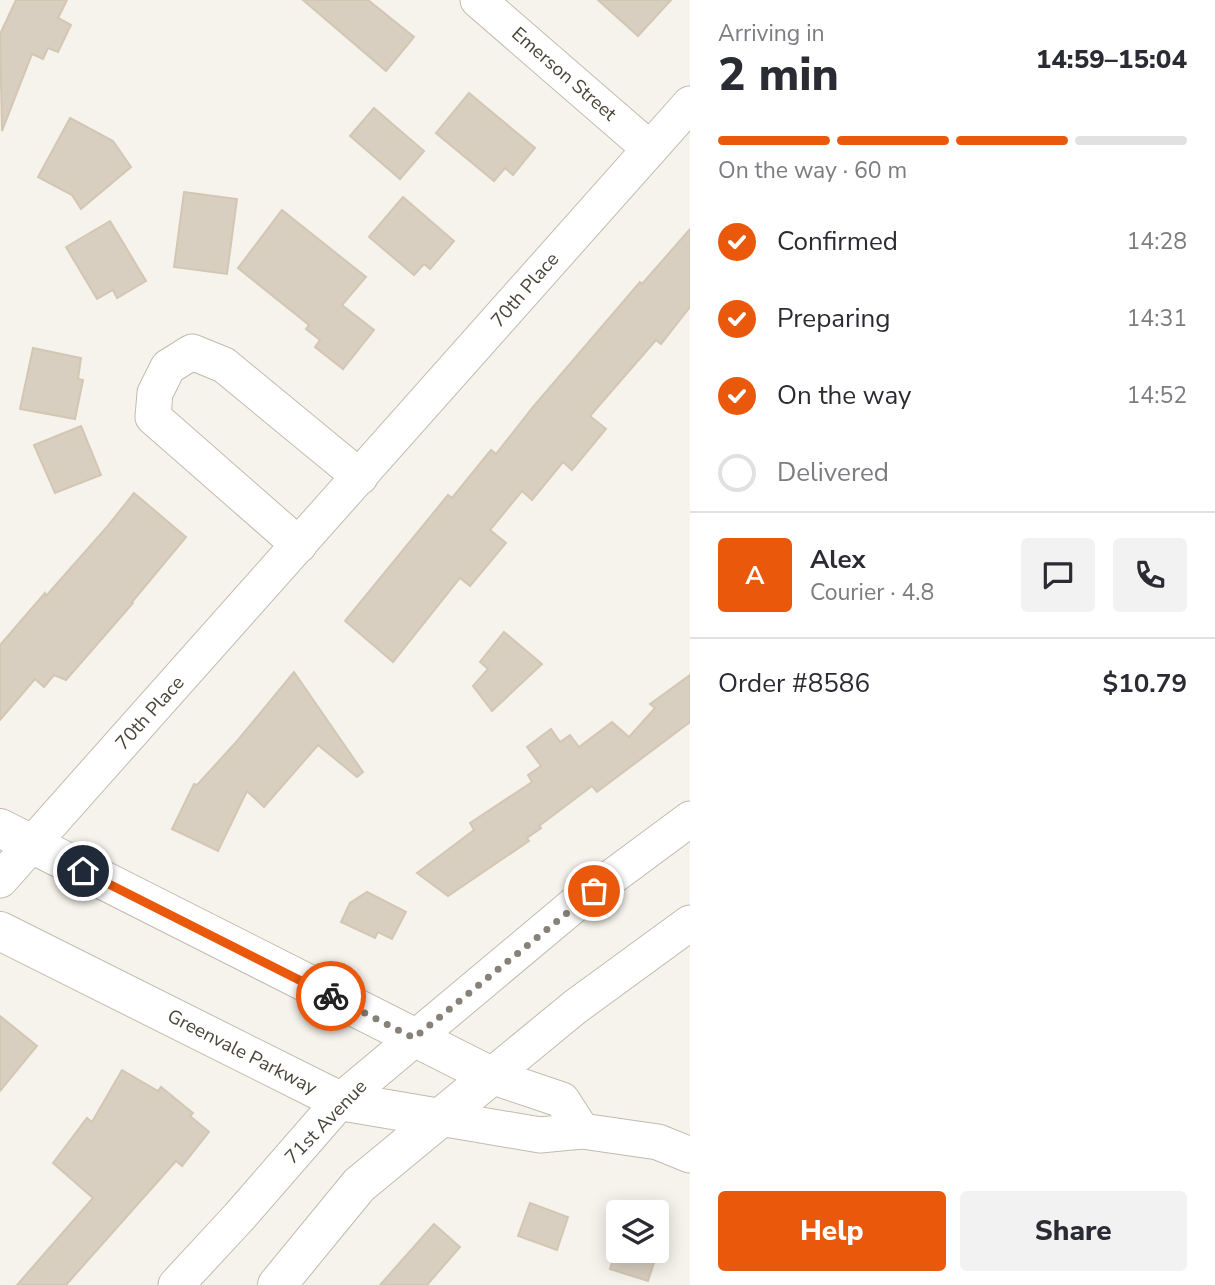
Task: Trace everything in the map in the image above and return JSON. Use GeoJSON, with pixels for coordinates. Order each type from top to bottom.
{"type":"FeatureCollection","features":[{"type":"Feature","properties":{"kind":"street","name":"Emerson Street"},"geometry":{"type":"LineString","coordinates":[[478,0],[650,149]]}},
{"type":"Feature","properties":{"kind":"street","name":"70th Place"},"geometry":{"type":"LineString","coordinates":[[0,880],[16,836],[299,545],[690,104]]}},
{"type":"Feature","properties":{"kind":"street"},"geometry":{"type":"LineString","coordinates":[[299,545],[153,417],[155,393],[168,367],[192,352],[224,365],[360,477]]}},
{"type":"Feature","properties":{"kind":"street","name":"71st Avenue"},"geometry":{"type":"LineString","coordinates":[[176,1285],[341,1101],[574,905],[690,819]]}},
{"type":"Feature","properties":{"kind":"street"},"geometry":{"type":"LineString","coordinates":[[16,836],[492,1076],[562,1100],[583,1131]]}},
{"type":"Feature","properties":{"kind":"street"},"geometry":{"type":"LineString","coordinates":[[277,1285],[359,1185],[575,1007],[690,923]]}},
{"type":"Feature","properties":{"kind":"street","name":"Greenvale Parkway"},"geometry":{"type":"LineString","coordinates":[[0,931],[341,1101],[540,1135],[583,1131],[658,1142],[690,1154]]}},
{"type":"Feature","properties":{"kind":"building"},"geometry":{"type":"Polygon","coordinates":[[[16,0],[67,0],[58,18],[71,25],[58,52],[48,48],[43,59],[32,54],[2,131],[0,34],[16,0]]]}},
{"type":"Feature","properties":{"kind":"building"},"geometry":{"type":"Polygon","coordinates":[[[303,0],[368,0],[414,37],[386,71],[303,0]]]}},
{"type":"Feature","properties":{"kind":"building"},"geometry":{"type":"Polygon","coordinates":[[[598,0],[671,0],[638,36],[598,0]]]}},
{"type":"Feature","properties":{"kind":"building"},"geometry":{"type":"Polygon","coordinates":[[[469,93],[535,148],[513,175],[505,168],[494,181],[436,133],[469,93]]]}},
{"type":"Feature","properties":{"kind":"building"},"geometry":{"type":"Polygon","coordinates":[[[374,108],[424,151],[400,179],[350,136],[374,108]]]}},
{"type":"Feature","properties":{"kind":"building"},"geometry":{"type":"Polygon","coordinates":[[[70,118],[113,141],[131,167],[81,209],[72,195],[38,177],[70,118]]]}},
{"type":"Feature","properties":{"kind":"building"},"geometry":{"type":"Polygon","coordinates":[[[184,192],[237,199],[227,274],[174,267],[184,192]]]}},
{"type":"Feature","properties":{"kind":"building"},"geometry":{"type":"Polygon","coordinates":[[[403,197],[454,241],[430,269],[424,264],[414,275],[369,237],[403,197]]]}},
{"type":"Feature","properties":{"kind":"building"},"geometry":{"type":"Polygon","coordinates":[[[282,210],[366,277],[342,305],[374,330],[343,369],[315,347],[320,340],[306,329],[309,325],[238,268],[282,210]]]}},
{"type":"Feature","properties":{"kind":"building"},"geometry":{"type":"Polygon","coordinates":[[[110,221],[146,281],[117,298],[113,290],[97,299],[66,247],[110,221]]]}},
{"type":"Feature","properties":{"kind":"building"},"geometry":{"type":"Polygon","coordinates":[[[690,229],[690,307],[661,344],[656,340],[590,416],[606,429],[572,470],[563,462],[532,500],[522,491],[490,530],[506,543],[470,586],[460,578],[393,662],[345,621],[448,495],[452,498],[491,450],[496,454],[640,282],[642,284],[690,229]]]}},
{"type":"Feature","properties":{"kind":"building"},"geometry":{"type":"Polygon","coordinates":[[[33,348],[81,358],[78,379],[83,380],[75,419],[20,409],[33,348]]]}},
{"type":"Feature","properties":{"kind":"building"},"geometry":{"type":"Polygon","coordinates":[[[81,426],[101,475],[55,493],[34,445],[81,426]]]}},
{"type":"Feature","properties":{"kind":"building"},"geometry":{"type":"Polygon","coordinates":[[[134,493],[186,537],[66,680],[54,675],[44,687],[35,679],[0,720],[0,645],[106,528],[134,493]]]}},
{"type":"Feature","properties":{"kind":"building"},"geometry":{"type":"Polygon","coordinates":[[[504,632],[542,664],[492,711],[473,686],[488,669],[480,662],[504,632]]]}},
{"type":"Feature","properties":{"kind":"building"},"geometry":{"type":"Polygon","coordinates":[[[294,672],[363,772],[357,777],[318,745],[264,807],[247,791],[218,851],[172,829],[194,784],[197,785],[238,740],[294,672]]]}},
{"type":"Feature","properties":{"kind":"building"},"geometry":{"type":"Polygon","coordinates":[[[690,675],[690,722],[597,792],[592,786],[539,826],[541,828],[527,838],[529,841],[448,896],[417,873],[474,830],[470,823],[532,782],[528,775],[541,766],[527,747],[551,729],[560,742],[570,735],[579,747],[612,722],[629,737],[655,708],[650,704],[690,675]]]}},
{"type":"Feature","properties":{"kind":"building"},"geometry":{"type":"Polygon","coordinates":[[[367,892],[406,912],[392,939],[378,932],[375,938],[341,922],[350,903],[367,892]]]}},
{"type":"Feature","properties":{"kind":"building"},"geometry":{"type":"Polygon","coordinates":[[[0,1016],[37,1046],[0,1091],[0,1016]]]}},
{"type":"Feature","properties":{"kind":"building"},"geometry":{"type":"Polygon","coordinates":[[[122,1070],[158,1091],[161,1087],[193,1113],[190,1116],[209,1132],[182,1166],[176,1161],[66,1285],[17,1285],[93,1198],[53,1163],[87,1118],[92,1122],[122,1070]]]}},
{"type":"Feature","properties":{"kind":"building"},"geometry":{"type":"Polygon","coordinates":[[[530,1203],[568,1217],[557,1250],[518,1236],[530,1203]]]}},
{"type":"Feature","properties":{"kind":"building"},"geometry":{"type":"Polygon","coordinates":[[[434,1224],[460,1247],[427,1285],[380,1285],[434,1224]]]}},
{"type":"Feature","properties":{"kind":"building"},"geometry":{"type":"Polygon","coordinates":[[[612,1263],[654,1263],[648,1281],[610,1269],[612,1263]]]}},
{"type":"Feature","properties":{"kind":"way so far"},"geometry":{"type":"LineString","coordinates":[[331,996],[414,1038],[594,891]]}},
{"type":"Feature","properties":{"kind":"route"},"geometry":{"type":"LineString","coordinates":[[83,871],[331,996]]}}]}
